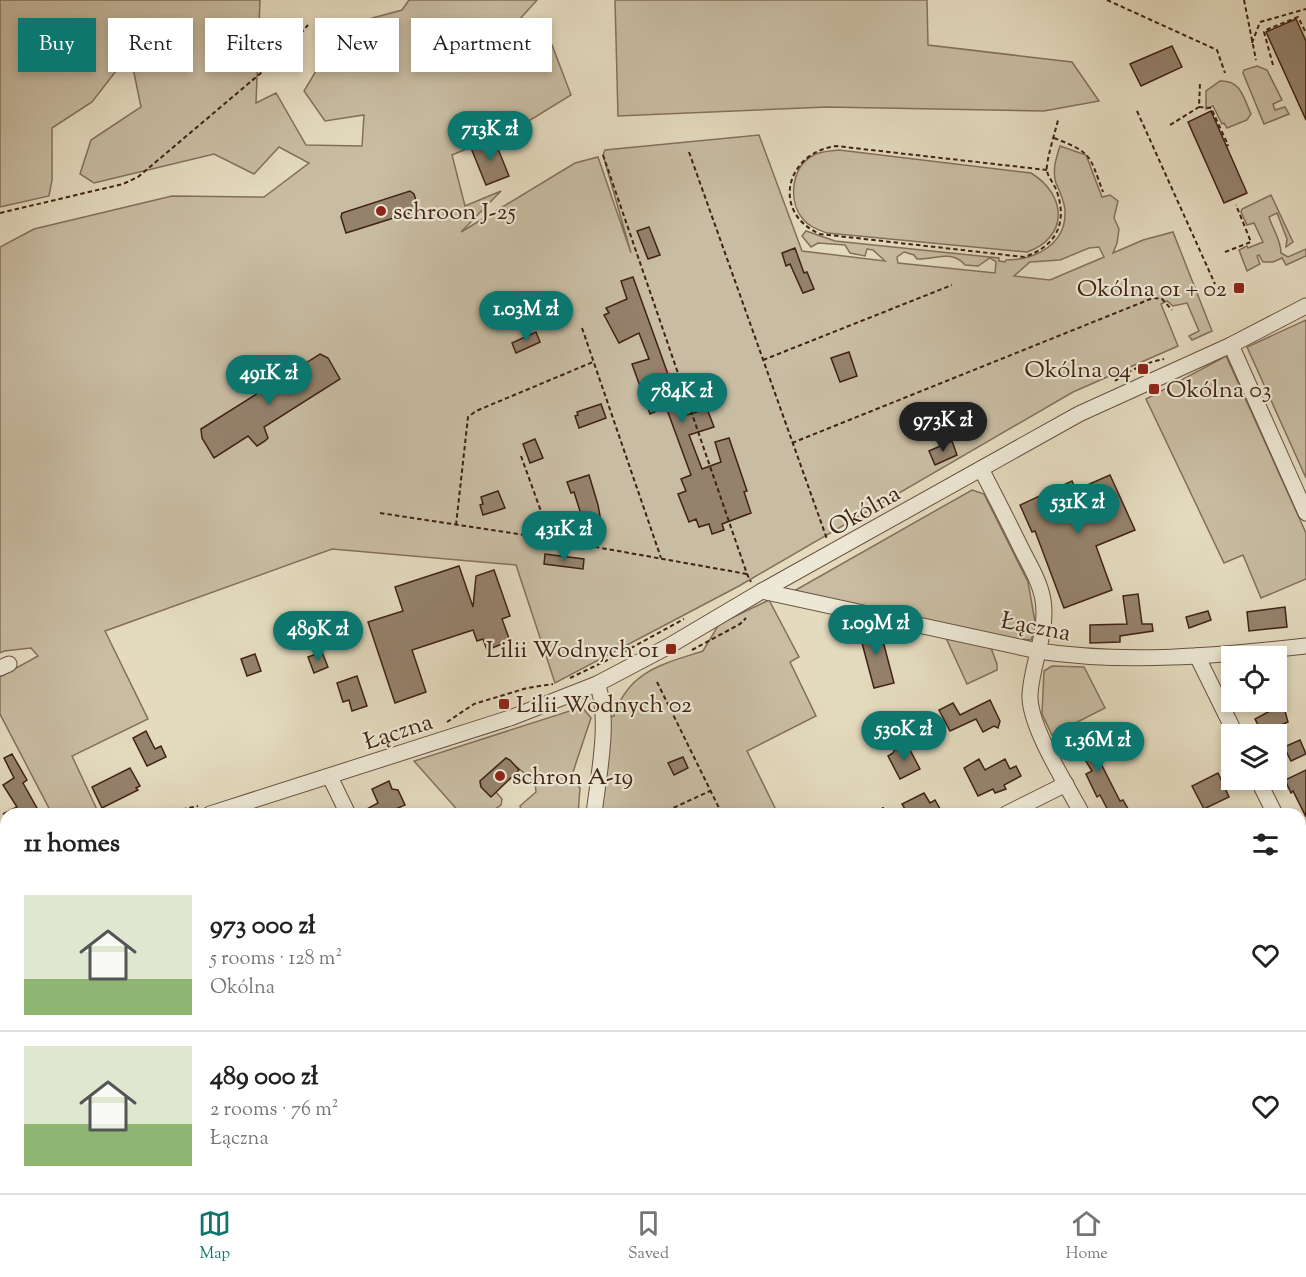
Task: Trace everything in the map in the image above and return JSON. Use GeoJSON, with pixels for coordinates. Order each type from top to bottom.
{"type":"FeatureCollection","features":[{"type":"Feature","properties":{"kind":"street","name":"Okólna"},"geometry":{"type":"LineString","coordinates":[[597,684],[669,646],[758,587],[832,553],[1080,414],[1231,345],[1306,306]]}},
{"type":"Feature","properties":{"kind":"street"},"geometry":{"type":"LineString","coordinates":[[1231,345],[1306,513]]}},
{"type":"Feature","properties":{"kind":"street"},"geometry":{"type":"LineString","coordinates":[[981,469],[1040,586],[1045,617],[1031,686],[1031,711],[1037,728],[1079,808]]}},
{"type":"Feature","properties":{"kind":"street","name":"Łączna"},"geometry":{"type":"LineString","coordinates":[[758,587],[1038,651],[1080,657],[1197,656],[1306,646]]}},
{"type":"Feature","properties":{"kind":"street"},"geometry":{"type":"LineString","coordinates":[[1197,656],[1231,724]]}},
{"type":"Feature","properties":{"kind":"street"},"geometry":{"type":"LineString","coordinates":[[595,808],[604,714],[597,684]]}},
{"type":"Feature","properties":{"kind":"street","name":"Łączna"},"geometry":{"type":"LineString","coordinates":[[212,808],[330,777],[510,718],[597,684]]}},
{"type":"Feature","properties":{"kind":"street"},"geometry":{"type":"LineString","coordinates":[[330,777],[345,808]]}},
{"type":"Feature","properties":{"kind":"street"},"geometry":{"type":"LineString","coordinates":[[1018,808],[1066,784]]}},
{"type":"Feature","properties":{"kind":"street"},"geometry":{"type":"LineString","coordinates":[[1263,790],[1272,808]]}},
{"type":"Feature","properties":{"kind":"path"},"geometry":{"type":"LineString","coordinates":[[1107,0],[1217,50],[1225,72]]}},
{"type":"Feature","properties":{"kind":"path"},"geometry":{"type":"LineString","coordinates":[[1244,0],[1256,60]]}},
{"type":"Feature","properties":{"kind":"path"},"geometry":{"type":"LineString","coordinates":[[1252,44],[1260,22],[1306,9]]}},
{"type":"Feature","properties":{"kind":"path"},"geometry":{"type":"LineString","coordinates":[[1274,65],[1264,32],[1298,17],[1306,33]]}},
{"type":"Feature","properties":{"kind":"path"},"geometry":{"type":"LineString","coordinates":[[0,213],[123,184],[138,177],[281,56],[308,26]]}},
{"type":"Feature","properties":{"kind":"path"},"geometry":{"type":"LineString","coordinates":[[1199,107],[1200,83]]}},
{"type":"Feature","properties":{"kind":"path"},"geometry":{"type":"LineString","coordinates":[[1170,125],[1199,107],[1211,108],[1228,145],[1226,146]]}},
{"type":"Feature","properties":{"kind":"path"},"geometry":{"type":"LineString","coordinates":[[1137,111],[1215,284]]}},
{"type":"Feature","properties":{"kind":"path"},"geometry":{"type":"LineString","coordinates":[[1047,170],[836,146],[814,152],[797,166],[790,187],[792,211],[808,229],[820,234],[1024,257],[1044,248],[1052,241],[1061,220],[1060,200],[1047,170],[1058,120]]}},
{"type":"Feature","properties":{"kind":"path"},"geometry":{"type":"LineString","coordinates":[[1054,138],[1080,148],[1086,153],[1103,192]]}},
{"type":"Feature","properties":{"kind":"path"},"geometry":{"type":"LineString","coordinates":[[689,152],[832,553]]}},
{"type":"Feature","properties":{"kind":"path"},"geometry":{"type":"LineString","coordinates":[[603,155],[747,574],[758,587]]}},
{"type":"Feature","properties":{"kind":"path"},"geometry":{"type":"LineString","coordinates":[[1226,252],[1251,242],[1236,206]]}},
{"type":"Feature","properties":{"kind":"path"},"geometry":{"type":"LineString","coordinates":[[763,360],[952,285]]}},
{"type":"Feature","properties":{"kind":"path"},"geometry":{"type":"LineString","coordinates":[[792,443],[1153,298],[1162,299],[1172,310]]}},
{"type":"Feature","properties":{"kind":"path"},"geometry":{"type":"LineString","coordinates":[[582,328],[662,558]]}},
{"type":"Feature","properties":{"kind":"path"},"geometry":{"type":"LineString","coordinates":[[1114,382],[1155,361],[1173,357]]}},
{"type":"Feature","properties":{"kind":"path"},"geometry":{"type":"LineString","coordinates":[[456,525],[468,417],[476,411],[593,362]]}},
{"type":"Feature","properties":{"kind":"path"},"geometry":{"type":"LineString","coordinates":[[520,456],[551,539]]}},
{"type":"Feature","properties":{"kind":"path"},"geometry":{"type":"LineString","coordinates":[[380,513],[551,539],[747,574]]}},
{"type":"Feature","properties":{"kind":"path"},"geometry":{"type":"LineString","coordinates":[[746,587],[758,587]]}},
{"type":"Feature","properties":{"kind":"path"},"geometry":{"type":"LineString","coordinates":[[570,678],[693,614]]}},
{"type":"Feature","properties":{"kind":"path"},"geometry":{"type":"LineString","coordinates":[[657,682],[719,808]]}},
{"type":"Feature","properties":{"kind":"path"},"geometry":{"type":"LineString","coordinates":[[441,728],[474,704],[527,688],[560,683]]}},
{"type":"Feature","properties":{"kind":"path"},"geometry":{"type":"LineString","coordinates":[[673,808],[710,791]]}},
{"type":"Feature","properties":{"kind":"shaded area"},"geometry":{"type":"Polygon","coordinates":[[[0,0],[260,0],[259,18],[205,18],[205,72],[257,72],[256,103],[276,93],[306,145],[362,146],[364,115],[325,121],[304,91],[315,72],[399,72],[399,18],[372,18],[402,10],[409,0],[537,0],[521,18],[411,18],[411,72],[552,72],[552,45],[571,95],[519,127],[452,155],[465,206],[501,191],[461,232],[575,163],[598,157],[631,253],[603,155],[605,150],[759,135],[802,251],[885,261],[873,250],[867,249],[865,256],[850,253],[845,245],[818,243],[811,247],[802,236],[806,231],[835,241],[999,258],[999,261],[1005,262],[1028,257],[1048,248],[1061,232],[1065,210],[1054,174],[1060,146],[1086,155],[1102,197],[1110,195],[1118,201],[1114,218],[1119,229],[1113,253],[1143,240],[1173,232],[1212,331],[1192,340],[1189,336],[1199,331],[1187,303],[1173,306],[1167,301],[1161,304],[1178,346],[1073,392],[739,586],[555,683],[516,565],[332,549],[105,631],[148,719],[72,756],[96,808],[49,808],[0,714],[0,677],[38,656],[31,648],[0,653],[0,247],[34,229],[172,196],[264,197],[309,163],[279,147],[254,174],[214,154],[94,183],[80,174],[91,140],[141,107],[134,72],[193,72],[193,18],[108,18],[108,72],[115,72],[92,102],[52,128],[52,180],[49,196],[0,207],[0,0]],[[1099,247],[1089,248],[1060,260],[1030,262],[1014,276],[1050,280],[1104,257],[1099,247]],[[904,252],[897,257],[898,263],[995,273],[996,262],[990,258],[978,266],[965,265],[955,257],[949,256],[917,259],[914,255],[904,252]]]}},
{"type":"Feature","properties":{"kind":"shaded area"},"geometry":{"type":"Polygon","coordinates":[[[615,0],[927,0],[928,45],[1072,62],[1099,101],[1044,111],[827,107],[618,116],[615,0]]]}},
{"type":"Feature","properties":{"kind":"shaded area"},"geometry":{"type":"Polygon","coordinates":[[[1257,66],[1267,70],[1282,100],[1273,104],[1275,110],[1285,107],[1289,114],[1264,124],[1243,73],[1244,70],[1257,66]]]}},
{"type":"Feature","properties":{"kind":"shaded area"},"geometry":{"type":"Polygon","coordinates":[[[1220,81],[1233,83],[1237,87],[1251,114],[1247,120],[1227,128],[1224,123],[1222,124],[1213,106],[1206,109],[1206,91],[1220,81]]]}},
{"type":"Feature","properties":{"kind":"shaded area"},"geometry":{"type":"Polygon","coordinates":[[[839,150],[1031,173],[1043,182],[1057,204],[1056,226],[1041,245],[1027,252],[827,233],[805,222],[795,204],[794,186],[805,161],[818,153],[839,150]]]}},
{"type":"Feature","properties":{"kind":"shaded area"},"geometry":{"type":"Polygon","coordinates":[[[1271,195],[1293,242],[1286,247],[1287,239],[1277,213],[1269,217],[1281,253],[1288,257],[1306,249],[1306,256],[1286,265],[1282,258],[1273,262],[1263,262],[1259,255],[1257,256],[1260,264],[1247,271],[1239,250],[1263,242],[1254,223],[1247,225],[1241,212],[1242,209],[1271,195]]]}},
{"type":"Feature","properties":{"kind":"shaded area"},"geometry":{"type":"Polygon","coordinates":[[[1306,320],[1306,478],[1247,347],[1306,320]]]}},
{"type":"Feature","properties":{"kind":"shaded area"},"geometry":{"type":"Polygon","coordinates":[[[1226,356],[1306,533],[1306,579],[1261,598],[1243,555],[1224,563],[1146,399],[1226,356]]]}},
{"type":"Feature","properties":{"kind":"shaded area"},"geometry":{"type":"Polygon","coordinates":[[[972,490],[984,494],[1028,582],[1036,627],[1031,640],[995,637],[794,591],[972,490]]]}},
{"type":"Feature","properties":{"kind":"shaded area"},"geometry":{"type":"Polygon","coordinates":[[[769,600],[799,657],[790,662],[816,716],[747,751],[775,808],[601,808],[610,717],[614,716],[620,701],[638,679],[649,672],[661,665],[703,651],[719,624],[769,600]]]}},
{"type":"Feature","properties":{"kind":"shaded area"},"geometry":{"type":"Polygon","coordinates":[[[946,638],[991,648],[997,670],[967,684],[946,638]]]}},
{"type":"Feature","properties":{"kind":"shaded area"},"geometry":{"type":"Polygon","coordinates":[[[1052,666],[1084,667],[1105,708],[1052,735],[1042,714],[1044,671],[1052,666]]]}},
{"type":"Feature","properties":{"kind":"shaded area"},"geometry":{"type":"Polygon","coordinates":[[[582,707],[591,718],[571,778],[580,788],[578,808],[521,808],[536,792],[535,782],[506,758],[480,781],[481,787],[490,796],[496,792],[502,799],[501,805],[497,808],[456,808],[414,761],[582,707]]]}},
{"type":"Feature","properties":{"kind":"building"},"geometry":{"type":"Polygon","coordinates":[[[1296,19],[1306,41],[1306,120],[1266,32],[1296,19]]]}},
{"type":"Feature","properties":{"kind":"building"},"geometry":{"type":"Polygon","coordinates":[[[1172,46],[1182,67],[1141,86],[1130,64],[1172,46]]]}},
{"type":"Feature","properties":{"kind":"building"},"geometry":{"type":"Polygon","coordinates":[[[1211,111],[1247,193],[1224,203],[1188,122],[1211,111]]]}},
{"type":"Feature","properties":{"kind":"building"},"geometry":{"type":"Polygon","coordinates":[[[494,139],[509,176],[486,185],[471,148],[494,139]]]}},
{"type":"Feature","properties":{"kind":"building","name":"schroon J-25"},"geometry":{"type":"Polygon","coordinates":[[[410,191],[414,194],[419,210],[346,233],[342,213],[410,191]]]}},
{"type":"Feature","properties":{"kind":"building"},"geometry":{"type":"Polygon","coordinates":[[[649,227],[660,255],[648,259],[637,231],[649,227]]]}},
{"type":"Feature","properties":{"kind":"building"},"geometry":{"type":"Polygon","coordinates":[[[795,248],[804,273],[807,272],[814,289],[803,293],[790,264],[786,266],[782,253],[795,248]]]}},
{"type":"Feature","properties":{"kind":"building"},"geometry":{"type":"Polygon","coordinates":[[[633,277],[683,416],[697,412],[706,406],[714,427],[689,435],[702,469],[721,462],[715,442],[729,438],[747,491],[744,492],[751,513],[722,524],[724,530],[712,534],[709,524],[699,527],[696,519],[689,522],[678,494],[686,491],[681,479],[691,475],[666,407],[650,414],[632,364],[649,359],[639,333],[619,343],[604,315],[609,313],[606,308],[627,299],[621,281],[633,277]]]}},
{"type":"Feature","properties":{"kind":"building"},"geometry":{"type":"Polygon","coordinates":[[[536,332],[540,342],[516,353],[512,343],[536,332]]]}},
{"type":"Feature","properties":{"kind":"building"},"geometry":{"type":"Polygon","coordinates":[[[849,352],[857,376],[840,382],[831,358],[849,352]]]}},
{"type":"Feature","properties":{"kind":"building"},"geometry":{"type":"Polygon","coordinates":[[[320,354],[328,358],[340,379],[264,427],[268,438],[265,441],[257,446],[248,436],[214,458],[202,438],[201,429],[320,354]]]}},
{"type":"Feature","properties":{"kind":"building"},"geometry":{"type":"Polygon","coordinates":[[[601,404],[606,418],[579,428],[575,416],[578,415],[577,412],[601,404]]]}},
{"type":"Feature","properties":{"kind":"building"},"geometry":{"type":"Polygon","coordinates":[[[535,439],[543,458],[530,463],[523,444],[535,439]]]}},
{"type":"Feature","properties":{"kind":"building"},"geometry":{"type":"Polygon","coordinates":[[[952,441],[957,455],[935,465],[929,451],[952,441]]]}},
{"type":"Feature","properties":{"kind":"building"},"geometry":{"type":"Polygon","coordinates":[[[589,475],[602,527],[586,530],[574,492],[571,493],[567,482],[589,475]]]}},
{"type":"Feature","properties":{"kind":"building"},"geometry":{"type":"Polygon","coordinates":[[[1110,475],[1135,530],[1096,546],[1112,590],[1064,608],[1035,531],[1032,532],[1020,505],[1072,481],[1076,490],[1110,475]]]}},
{"type":"Feature","properties":{"kind":"building"},"geometry":{"type":"Polygon","coordinates":[[[498,491],[505,508],[483,515],[480,505],[483,504],[481,497],[498,491]]]}},
{"type":"Feature","properties":{"kind":"building"},"geometry":{"type":"Polygon","coordinates":[[[545,554],[584,559],[583,569],[544,564],[545,554]]]}},
{"type":"Feature","properties":{"kind":"building"},"geometry":{"type":"Polygon","coordinates":[[[459,566],[473,607],[476,576],[494,570],[510,616],[502,619],[510,641],[487,650],[483,639],[477,641],[473,630],[412,650],[426,692],[395,703],[368,622],[403,611],[395,587],[459,566]]]}},
{"type":"Feature","properties":{"kind":"building"},"geometry":{"type":"Polygon","coordinates":[[[1138,594],[1142,624],[1152,624],[1153,631],[1120,636],[1120,642],[1090,643],[1090,625],[1127,624],[1123,596],[1138,594]]]}},
{"type":"Feature","properties":{"kind":"building"},"geometry":{"type":"Polygon","coordinates":[[[1285,607],[1287,627],[1249,631],[1247,612],[1285,607]]]}},
{"type":"Feature","properties":{"kind":"building"},"geometry":{"type":"Polygon","coordinates":[[[1208,611],[1211,620],[1189,628],[1186,617],[1208,611]]]}},
{"type":"Feature","properties":{"kind":"building"},"geometry":{"type":"Polygon","coordinates":[[[879,626],[894,683],[874,688],[858,628],[879,626]]]}},
{"type":"Feature","properties":{"kind":"building"},"geometry":{"type":"Polygon","coordinates":[[[322,652],[328,667],[314,673],[308,657],[322,652]]]}},
{"type":"Feature","properties":{"kind":"building"},"geometry":{"type":"Polygon","coordinates":[[[255,654],[261,671],[247,676],[241,659],[255,654]]]}},
{"type":"Feature","properties":{"kind":"building"},"geometry":{"type":"Polygon","coordinates":[[[357,676],[367,706],[352,711],[349,700],[343,702],[337,683],[357,676]]]}},
{"type":"Feature","properties":{"kind":"building"},"geometry":{"type":"Polygon","coordinates":[[[990,700],[1000,721],[998,728],[994,726],[983,732],[976,719],[950,731],[939,710],[953,703],[960,715],[990,700]]]}},
{"type":"Feature","properties":{"kind":"building"},"geometry":{"type":"Polygon","coordinates":[[[1268,712],[1285,712],[1288,722],[1258,724],[1255,719],[1268,712]]]}},
{"type":"Feature","properties":{"kind":"building"},"geometry":{"type":"Polygon","coordinates":[[[1087,729],[1098,751],[1095,752],[1120,801],[1123,800],[1128,808],[1107,808],[1100,795],[1097,797],[1086,774],[1092,771],[1081,753],[1077,755],[1068,738],[1087,729]]]}},
{"type":"Feature","properties":{"kind":"building"},"geometry":{"type":"Polygon","coordinates":[[[146,731],[155,749],[161,746],[166,757],[147,766],[133,738],[146,731]]]}},
{"type":"Feature","properties":{"kind":"building"},"geometry":{"type":"Polygon","coordinates":[[[1300,740],[1306,754],[1291,761],[1287,753],[1287,746],[1300,740]]]}},
{"type":"Feature","properties":{"kind":"building"},"geometry":{"type":"Polygon","coordinates":[[[908,746],[920,769],[900,779],[888,756],[895,749],[899,751],[908,746]]]}},
{"type":"Feature","properties":{"kind":"building"},"geometry":{"type":"Polygon","coordinates":[[[12,754],[27,780],[23,783],[37,808],[15,808],[17,807],[3,785],[14,778],[4,758],[12,754]]]}},
{"type":"Feature","properties":{"kind":"building"},"geometry":{"type":"Polygon","coordinates":[[[683,757],[688,768],[674,775],[668,763],[683,757]]]}},
{"type":"Feature","properties":{"kind":"building","name":"schron A-19"},"geometry":{"type":"Polygon","coordinates":[[[506,758],[519,770],[491,797],[481,787],[480,781],[506,758]]]}},
{"type":"Feature","properties":{"kind":"building"},"geometry":{"type":"Polygon","coordinates":[[[979,759],[985,770],[1005,759],[1010,769],[1016,766],[1021,776],[1004,785],[1006,789],[995,793],[993,789],[978,796],[964,768],[979,759]]]}},
{"type":"Feature","properties":{"kind":"building"},"geometry":{"type":"Polygon","coordinates":[[[130,768],[140,786],[136,788],[138,790],[102,808],[92,787],[130,768]]]}},
{"type":"Feature","properties":{"kind":"building"},"geometry":{"type":"Polygon","coordinates":[[[1306,770],[1306,808],[1302,808],[1293,791],[1291,793],[1287,779],[1306,770]]]}},
{"type":"Feature","properties":{"kind":"building"},"geometry":{"type":"Polygon","coordinates":[[[1218,773],[1221,780],[1221,790],[1226,790],[1229,797],[1203,808],[1192,786],[1218,773]]]}},
{"type":"Feature","properties":{"kind":"building"},"geometry":{"type":"Polygon","coordinates":[[[389,781],[392,789],[398,790],[405,805],[398,808],[369,808],[378,803],[372,789],[389,781]]]}},
{"type":"Feature","properties":{"kind":"building"},"geometry":{"type":"Polygon","coordinates":[[[924,793],[930,803],[935,800],[940,808],[904,808],[902,804],[924,793]]]}},
{"type":"Feature","properties":{"kind":"place","name":"schroon J-25"},"geometry":{"type":"Point","coordinates":[381,211]}},
{"type":"Feature","properties":{"kind":"place","name":"Okólna 01 + 02"},"geometry":{"type":"Point","coordinates":[1239,288]}},
{"type":"Feature","properties":{"kind":"place","name":"Okólna 04"},"geometry":{"type":"Point","coordinates":[1143,369]}},
{"type":"Feature","properties":{"kind":"place","name":"Okólna 03"},"geometry":{"type":"Point","coordinates":[1154,389]}},
{"type":"Feature","properties":{"kind":"place","name":"Lilii Wodnych 01"},"geometry":{"type":"Point","coordinates":[671,649]}},
{"type":"Feature","properties":{"kind":"place","name":"Lilii Wodnych 02"},"geometry":{"type":"Point","coordinates":[504,704]}},
{"type":"Feature","properties":{"kind":"place","name":"schron A-19"},"geometry":{"type":"Point","coordinates":[500,776]}}]}
